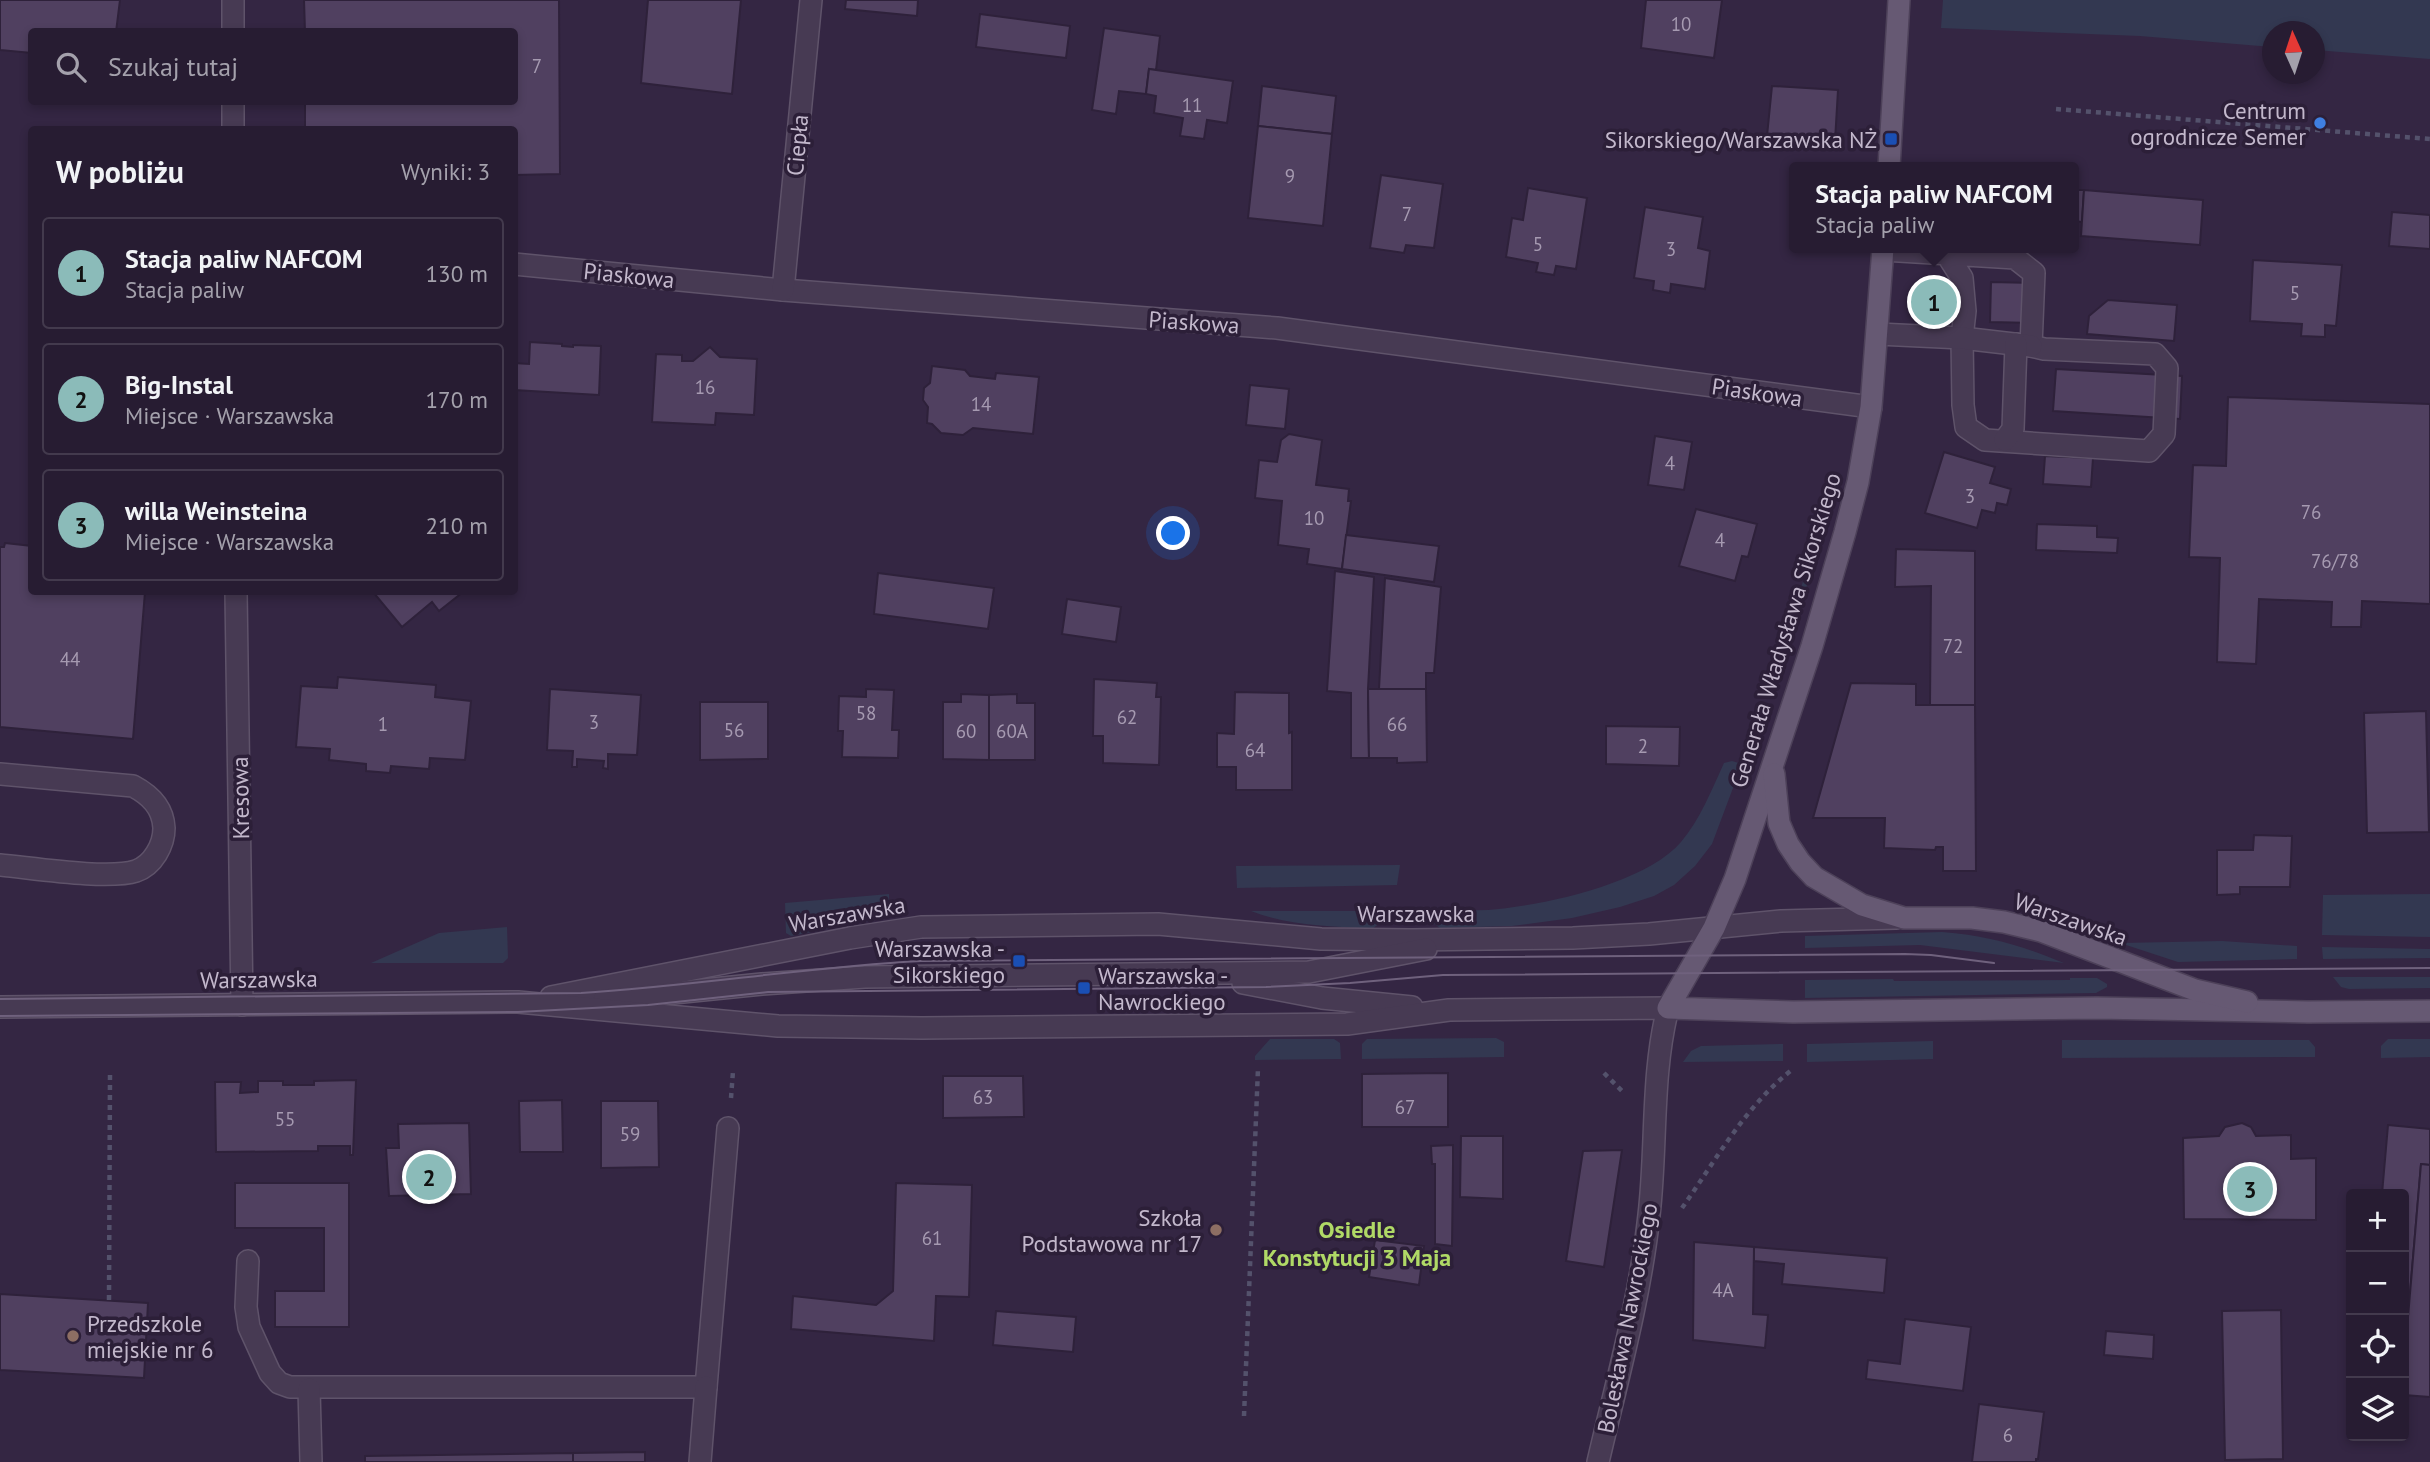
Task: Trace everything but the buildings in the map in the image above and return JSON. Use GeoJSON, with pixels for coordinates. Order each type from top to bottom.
{"type":"FeatureCollection","features":[{"type":"Feature","properties":{"kind":"main road"},"geometry":{"type":"LineString","coordinates":[[1889,162],[1899,0]]}},
{"type":"Feature","properties":{"kind":"main road","name":"Generała Władysława Sikorskiego"},"geometry":{"type":"LineString","coordinates":[[1668,1008],[1714,928],[1735,880],[1812,646],[1845,532],[1871,407],[1883,253]]}},
{"type":"Feature","properties":{"kind":"main road"},"geometry":{"type":"LineString","coordinates":[[1775,758],[1774,783],[1779,824],[1800,862],[1814,877],[1862,905],[1904,918]]}},
{"type":"Feature","properties":{"kind":"main road","name":"Warszawska"},"geometry":{"type":"LineString","coordinates":[[1904,918],[1972,918],[2004,922],[2041,931],[2195,990],[2308,1012]]}},
{"type":"Feature","properties":{"kind":"main road","name":"Warszawska"},"geometry":{"type":"LineString","coordinates":[[1668,1008],[1793,1012],[2097,1008],[2430,1011]]}},
{"type":"Feature","properties":{"kind":"street"},"geometry":{"type":"LineString","coordinates":[[233,0],[233,28]]}},
{"type":"Feature","properties":{"kind":"street","name":"Ciepła"},"geometry":{"type":"LineString","coordinates":[[783,290],[811,0]]}},
{"type":"Feature","properties":{"kind":"street"},"geometry":{"type":"LineString","coordinates":[[233,105],[233,126]]}},
{"type":"Feature","properties":{"kind":"street"},"geometry":{"type":"LineString","coordinates":[[1878,334],[1962,338],[2044,349],[2155,354],[2167,368],[2164,434],[2149,451],[1985,440],[1966,427],[1963,405],[1962,338],[1965,311],[1962,278],[1946,253]]}},
{"type":"Feature","properties":{"kind":"street"},"geometry":{"type":"LineString","coordinates":[[1946,253],[2015,258],[2034,273],[2013,429],[2005,440]]}},
{"type":"Feature","properties":{"kind":"street","name":"Piaskowa"},"geometry":{"type":"LineString","coordinates":[[518,264],[783,290],[1277,328],[1871,407]]}},
{"type":"Feature","properties":{"kind":"street","name":"Kresowa"},"geometry":{"type":"LineString","coordinates":[[236,595],[242,1005]]}},
{"type":"Feature","properties":{"kind":"street"},"geometry":{"type":"LineString","coordinates":[[0,774],[133,786],[149,794],[159,809],[164,827],[162,843],[152,860],[138,870],[106,874],[0,865]]}},
{"type":"Feature","properties":{"kind":"street","name":"Warszawska"},"geometry":{"type":"LineString","coordinates":[[517,1002],[580,993],[850,938],[921,927],[1158,924],[1321,939],[1479,939],[1573,938],[1649,934],[1793,920],[1904,918]]}},
{"type":"Feature","properties":{"kind":"street"},"geometry":{"type":"LineString","coordinates":[[517,1002],[647,997],[762,984],[865,977],[1309,972],[1479,939]]}},
{"type":"Feature","properties":{"kind":"street"},"geometry":{"type":"LineString","coordinates":[[1158,974],[1207,977],[1322,998],[1449,1010]]}},
{"type":"Feature","properties":{"kind":"street","name":"Warszawska"},"geometry":{"type":"LineString","coordinates":[[0,1007],[517,1002],[778,1026],[922,1028],[1347,1024],[1449,1010],[1668,1008]]}},
{"type":"Feature","properties":{"kind":"street","name":"Bolesława Nawrockiego"},"geometry":{"type":"LineString","coordinates":[[1598,1462],[1644,1255],[1652,1185],[1658,1062],[1668,1008]]}},
{"type":"Feature","properties":{"kind":"street"},"geometry":{"type":"LineString","coordinates":[[700,1462],[728,1128]]}},
{"type":"Feature","properties":{"kind":"street"},"geometry":{"type":"LineString","coordinates":[[248,1261],[246,1307],[249,1326],[270,1373],[279,1383],[290,1387],[706,1387]]}},
{"type":"Feature","properties":{"kind":"street"},"geometry":{"type":"LineString","coordinates":[[309,1389],[310,1462]]}},
{"type":"Feature","properties":{"kind":"path"},"geometry":{"type":"LineString","coordinates":[[2056,109],[2430,139]]}},
{"type":"Feature","properties":{"kind":"path"},"geometry":{"type":"LineString","coordinates":[[1244,1416],[1258,1068]]}},
{"type":"Feature","properties":{"kind":"path"},"geometry":{"type":"LineString","coordinates":[[1679,1212],[1734,1133],[1772,1085],[1793,1069]]}},
{"type":"Feature","properties":{"kind":"path"},"geometry":{"type":"LineString","coordinates":[[1604,1073],[1624,1092],[1629,1103]]}},
{"type":"Feature","properties":{"kind":"path"},"geometry":{"type":"LineString","coordinates":[[109,1300],[110,1075]]}},
{"type":"Feature","properties":{"kind":"shaded area"},"geometry":{"type":"Polygon","coordinates":[[[1943,0],[2430,0],[2430,59],[2325,51],[2325,21],[2262,21],[2262,46],[2140,36],[1941,28],[1943,0]]]}},
{"type":"Feature","properties":{"kind":"shaded area"},"geometry":{"type":"Polygon","coordinates":[[[1814,546],[1819,547],[1781,668],[1781,652],[1814,546]]]}},
{"type":"Feature","properties":{"kind":"shaded area"},"geometry":{"type":"Polygon","coordinates":[[[1732,761],[1742,764],[1712,844],[1695,866],[1674,885],[1654,896],[1572,918],[1512,926],[1440,928],[1425,917],[1424,910],[1488,910],[1563,898],[1618,881],[1643,870],[1665,857],[1681,842],[1700,814],[1724,763],[1732,761]]]}},
{"type":"Feature","properties":{"kind":"shaded area"},"geometry":{"type":"Polygon","coordinates":[[[1400,865],[1397,885],[1237,888],[1236,866],[1400,865]]]}},
{"type":"Feature","properties":{"kind":"shaded area"},"geometry":{"type":"Polygon","coordinates":[[[889,894],[889,911],[884,918],[791,936],[786,933],[785,903],[889,894]]]}},
{"type":"Feature","properties":{"kind":"shaded area"},"geometry":{"type":"Polygon","coordinates":[[[2430,894],[2430,937],[2322,935],[2323,895],[2430,894]]]}},
{"type":"Feature","properties":{"kind":"shaded area"},"geometry":{"type":"Polygon","coordinates":[[[1251,911],[1389,911],[1384,920],[1372,929],[1295,922],[1251,911]]]}},
{"type":"Feature","properties":{"kind":"shaded area"},"geometry":{"type":"Polygon","coordinates":[[[507,927],[508,958],[503,963],[371,963],[439,933],[507,927]]]}},
{"type":"Feature","properties":{"kind":"shaded area"},"geometry":{"type":"Polygon","coordinates":[[[1942,932],[2004,942],[2064,963],[1920,945],[1805,948],[1805,936],[1942,932]]]}},
{"type":"Feature","properties":{"kind":"shaded area"},"geometry":{"type":"Polygon","coordinates":[[[2222,941],[2297,946],[2297,959],[2178,962],[2120,943],[2222,941]]]}},
{"type":"Feature","properties":{"kind":"shaded area"},"geometry":{"type":"Polygon","coordinates":[[[2322,947],[2430,949],[2430,958],[2323,959],[2322,947]]]}},
{"type":"Feature","properties":{"kind":"shaded area"},"geometry":{"type":"Polygon","coordinates":[[[2333,977],[2430,977],[2430,988],[2349,989],[2341,987],[2333,977]]]}},
{"type":"Feature","properties":{"kind":"shaded area"},"geometry":{"type":"Polygon","coordinates":[[[2097,978],[2107,984],[2107,987],[2096,993],[1805,998],[1805,980],[2097,978]]]}},
{"type":"Feature","properties":{"kind":"shaded area"},"geometry":{"type":"Polygon","coordinates":[[[1496,1038],[1504,1042],[1504,1057],[1362,1059],[1362,1044],[1367,1039],[1496,1038]]]}},
{"type":"Feature","properties":{"kind":"shaded area"},"geometry":{"type":"Polygon","coordinates":[[[1270,1039],[1334,1039],[1340,1043],[1341,1059],[1255,1060],[1255,1056],[1270,1039]]]}},
{"type":"Feature","properties":{"kind":"shaded area"},"geometry":{"type":"Polygon","coordinates":[[[2388,1039],[2430,1039],[2430,1057],[2381,1058],[2381,1046],[2388,1039]]]}},
{"type":"Feature","properties":{"kind":"shaded area"},"geometry":{"type":"Polygon","coordinates":[[[2062,1040],[2309,1040],[2315,1047],[2315,1057],[2062,1058],[2062,1040]]]}},
{"type":"Feature","properties":{"kind":"shaded area"},"geometry":{"type":"Polygon","coordinates":[[[1933,1041],[1933,1059],[1807,1062],[1807,1044],[1933,1041]]]}},
{"type":"Feature","properties":{"kind":"shaded area"},"geometry":{"type":"Polygon","coordinates":[[[1783,1044],[1783,1061],[1683,1062],[1691,1051],[1701,1046],[1783,1044]]]}},
{"type":"Feature","properties":{"kind":"tram line"},"geometry":{"type":"LineString","coordinates":[[0,999],[581,993],[921,961],[1905,954],[1994,963]]}},
{"type":"Feature","properties":{"kind":"tram line"},"geometry":{"type":"LineString","coordinates":[[0,1016],[518,1012],[648,1005],[768,992],[1266,987],[1443,975],[2430,968]]}},
{"type":"Feature","properties":{"kind":"place","name":"Centrum ogrodnicze Semer"},"geometry":{"type":"Point","coordinates":[2320,123]}},
{"type":"Feature","properties":{"kind":"place","name":"Sikorskiego/Warszawska NŻ"},"geometry":{"type":"Point","coordinates":[1891,139]}},
{"type":"Feature","properties":{"kind":"place","name":"Stacja paliw NAFCOM"},"geometry":{"type":"Point","coordinates":[1934,302]}},
{"type":"Feature","properties":{"kind":"place","name":"Warszawska - Sikorskiego"},"geometry":{"type":"Point","coordinates":[1019,961]}},
{"type":"Feature","properties":{"kind":"place","name":"Warszawska - Nawrockiego"},"geometry":{"type":"Point","coordinates":[1084,988]}},
{"type":"Feature","properties":{"kind":"place","name":"Big-Instal"},"geometry":{"type":"Point","coordinates":[429,1177]}},
{"type":"Feature","properties":{"kind":"place","name":"willa Weinsteina"},"geometry":{"type":"Point","coordinates":[2250,1189]}},
{"type":"Feature","properties":{"kind":"place","name":"Szkoła Podstawowa nr 17"},"geometry":{"type":"Point","coordinates":[1216,1230]}},
{"type":"Feature","properties":{"kind":"place","name":"Przedszkole miejskie nr 6"},"geometry":{"type":"Point","coordinates":[73,1336]}},
{"type":"Feature","properties":{"kind":"district","name":"Osiedle Konstytucji 3 Maja"},"geometry":{"type":"Point","coordinates":[1357,1243]}}]}
